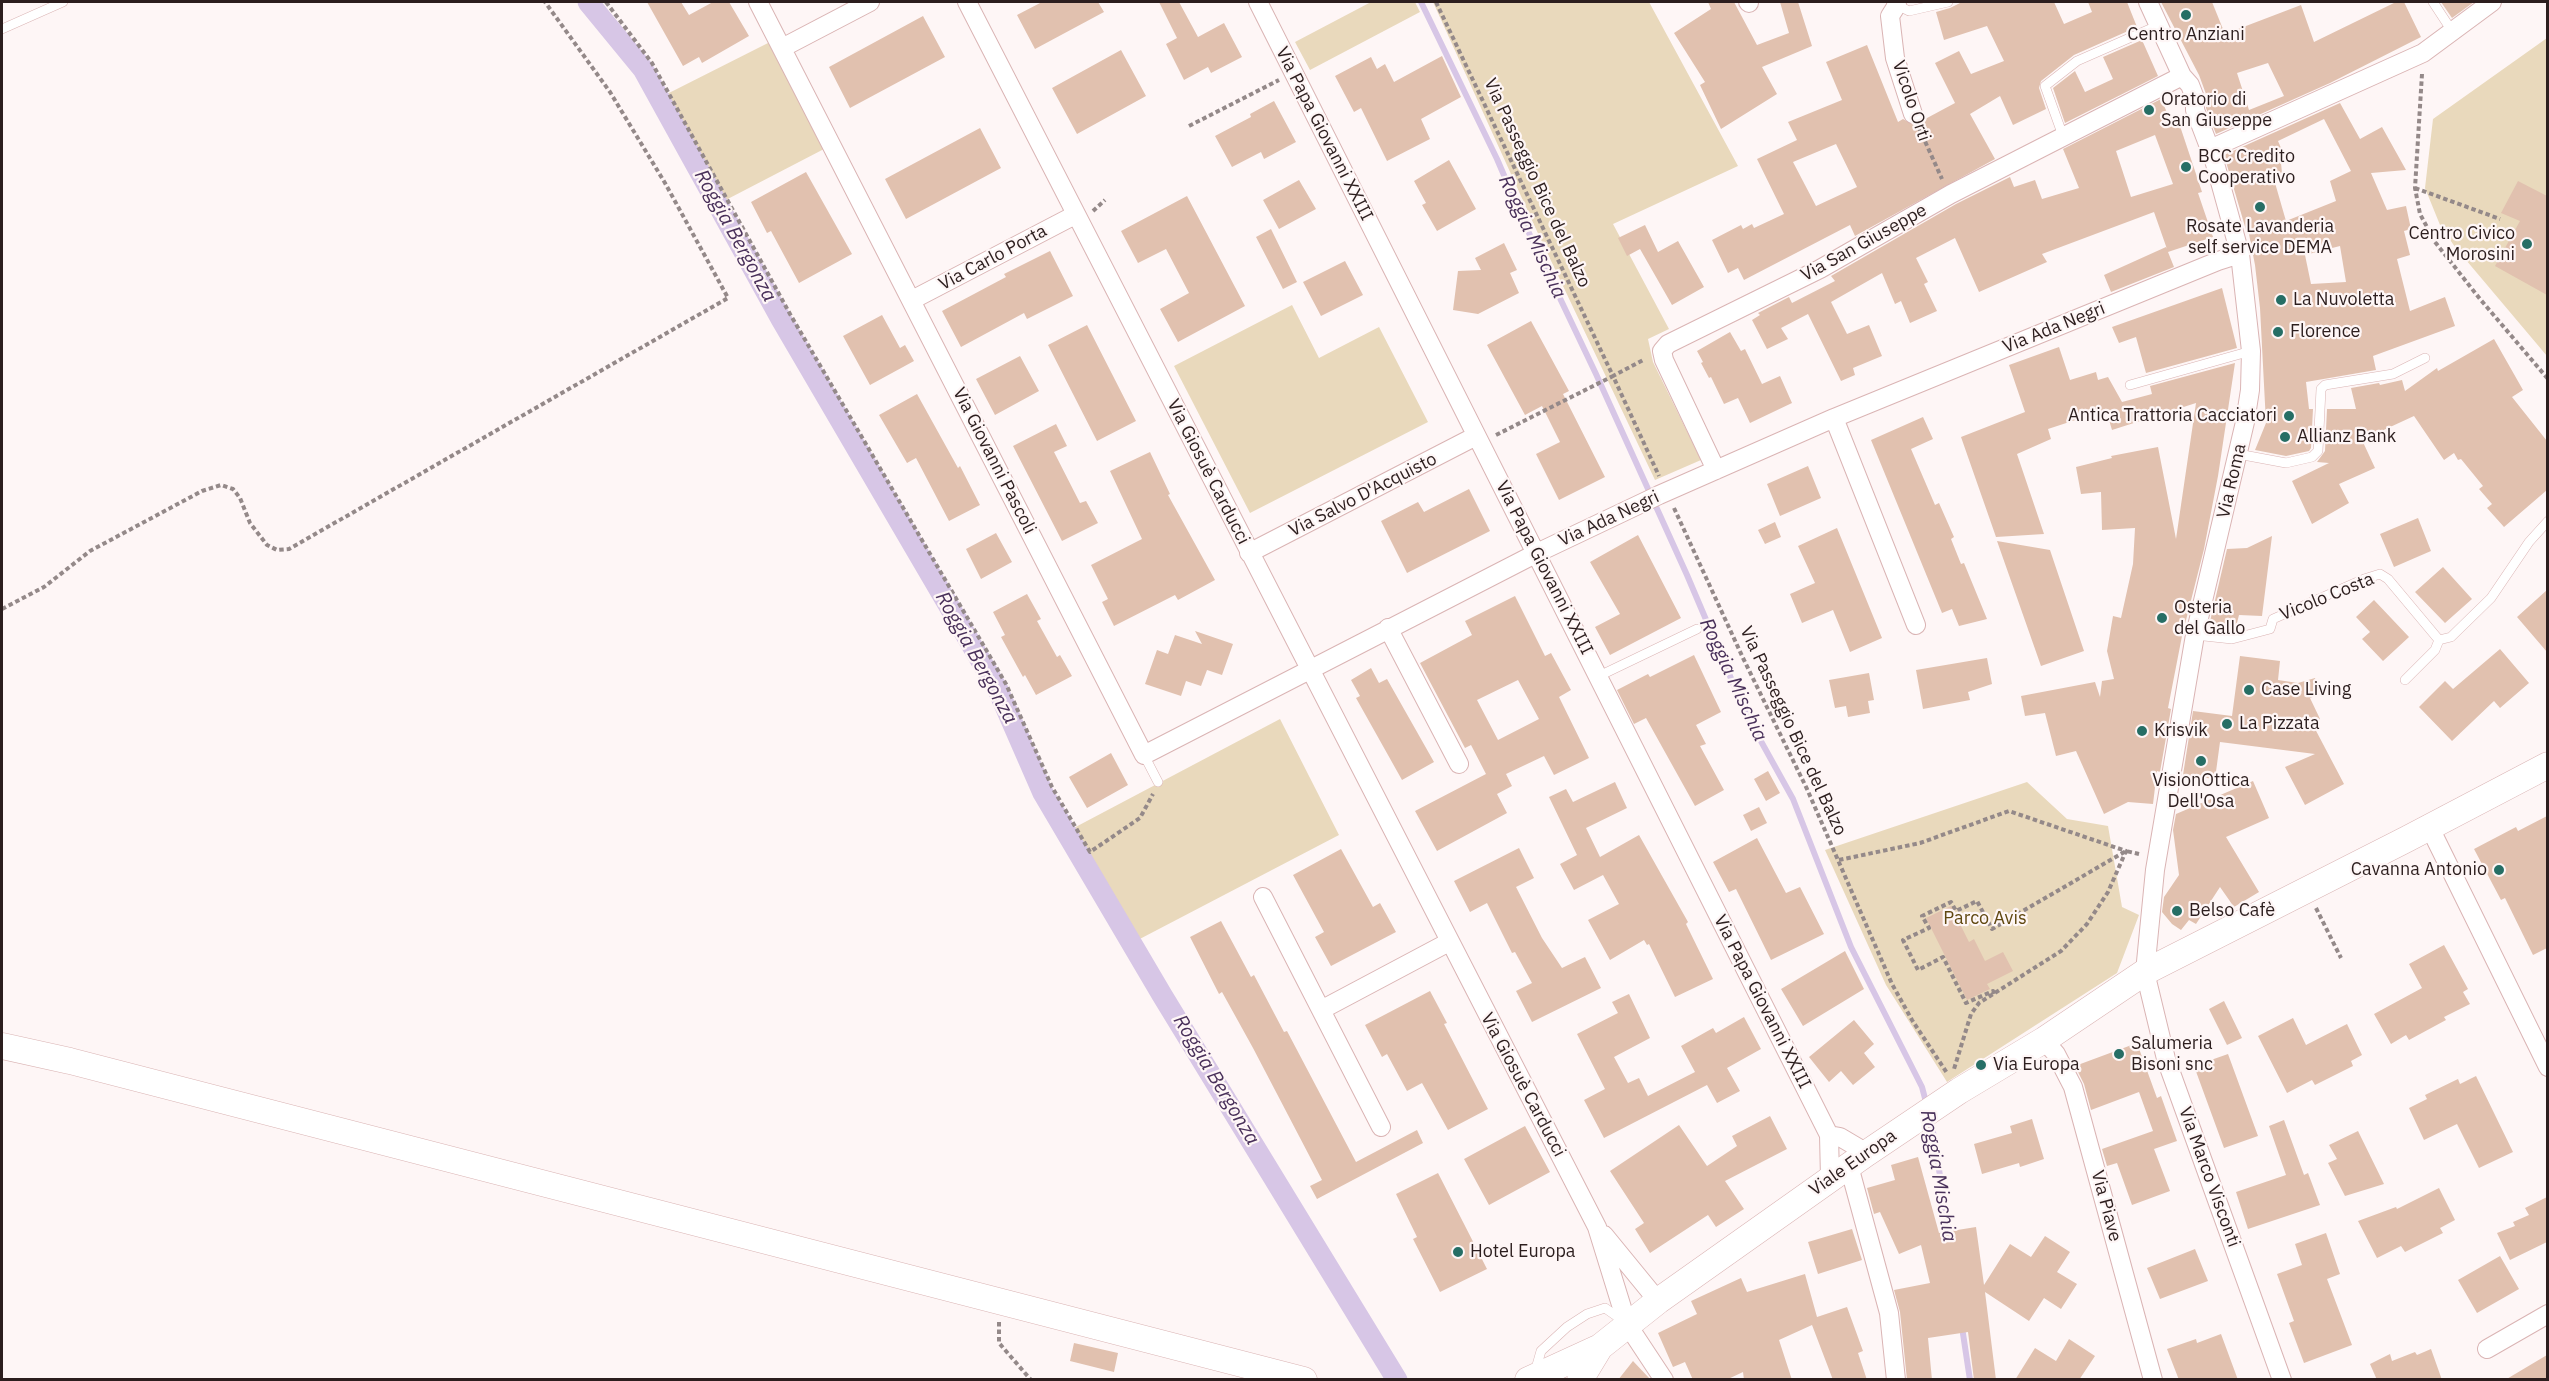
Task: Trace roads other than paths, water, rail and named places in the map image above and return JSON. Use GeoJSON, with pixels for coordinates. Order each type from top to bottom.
{"type":"FeatureCollection","features":[{"type":"Feature","properties":{"kind":"street","name":"Via Giovanni Pascoli"},"geometry":{"type":"LineString","coordinates":[[758,2],[1144,755]]}},
{"type":"Feature","properties":{"kind":"street"},"geometry":{"type":"LineString","coordinates":[[782,48],[870,2]]}},
{"type":"Feature","properties":{"kind":"street","name":"Via Giosuè Carducci"},"geometry":{"type":"LineString","coordinates":[[967,2],[1081,214],[1249,553],[1597,1227],[1627,1324]]}},
{"type":"Feature","properties":{"kind":"street","name":"Via Papa Giovanni XXIII"},"geometry":{"type":"LineString","coordinates":[[1258,2],[1829,1135]]}},
{"type":"Feature","properties":{"kind":"street","name":"Via Roma"},"geometry":{"type":"LineString","coordinates":[[2145,972],[2157,858],[2195,635],[2238,454],[2250,390],[2251,351],[2240,254],[2210,149],[2195,110],[2195,98],[2190,85],[2182,76],[2148,2]]}},
{"type":"Feature","properties":{"kind":"street"},"geometry":{"type":"LineString","coordinates":[[2210,149],[2423,53],[2492,2]]}},
{"type":"Feature","properties":{"kind":"street","name":"Vicolo Orti"},"geometry":{"type":"LineString","coordinates":[[1896,3],[1890,16],[1895,58],[1913,114]]}},
{"type":"Feature","properties":{"kind":"street","name":"Via San Giuseppe"},"geometry":{"type":"LineString","coordinates":[[1716,470],[1662,351],[1668,344],[1820,269],[1951,194],[2182,76]]}},
{"type":"Feature","properties":{"kind":"street","name":"Via Carlo Porta"},"geometry":{"type":"LineString","coordinates":[[912,300],[1081,214]]}},
{"type":"Feature","properties":{"kind":"street","name":"Via Ada Negri"},"geometry":{"type":"LineString","coordinates":[[1310,669],[1537,553],[1716,470],[1834,418],[2240,254]]}},
{"type":"Feature","properties":{"kind":"street"},"geometry":{"type":"LineString","coordinates":[[1834,418],[1916,625]]}},
{"type":"Feature","properties":{"kind":"street","name":"Via Salvo D'Acquisto"},"geometry":{"type":"LineString","coordinates":[[1249,553],[1478,439]]}},
{"type":"Feature","properties":{"kind":"street"},"geometry":{"type":"LineString","coordinates":[[1388,628],[1459,764]]}},
{"type":"Feature","properties":{"kind":"street"},"geometry":{"type":"LineString","coordinates":[[1144,755],[1310,669]]}},
{"type":"Feature","properties":{"kind":"street","name":"Viale Europa"},"geometry":{"type":"LineString","coordinates":[[1531,1378],[1600,1347],[1658,1301],[1849,1165],[2145,972],[2430,828],[2547,765]]}},
{"type":"Feature","properties":{"kind":"street"},"geometry":{"type":"LineString","coordinates":[[2430,828],[2547,1066]]}},
{"type":"Feature","properties":{"kind":"street"},"geometry":{"type":"LineString","coordinates":[[1263,897],[1381,1127]]}},
{"type":"Feature","properties":{"kind":"street"},"geometry":{"type":"LineString","coordinates":[[1320,1010],[1449,942]]}},
{"type":"Feature","properties":{"kind":"street","name":"Via Marco Visconti"},"geometry":{"type":"LineString","coordinates":[[2145,972],[2166,1059],[2282,1380]]}},
{"type":"Feature","properties":{"kind":"street","name":"Via Piave"},"geometry":{"type":"LineString","coordinates":[[2044,1040],[2056,1054],[2073,1087],[2153,1380]]}},
{"type":"Feature","properties":{"kind":"street"},"geometry":{"type":"LineString","coordinates":[[2,1046],[70,1061],[1304,1380]]}},
{"type":"Feature","properties":{"kind":"street"},"geometry":{"type":"LineString","coordinates":[[1829,1135],[1849,1165]]}},
{"type":"Feature","properties":{"kind":"street"},"geometry":{"type":"LineString","coordinates":[[1829,1135],[1839,1137],[1856,1186],[1889,1313],[1896,1380]]}},
{"type":"Feature","properties":{"kind":"street","name":"Via Giosuè Carducci"},"geometry":{"type":"LineString","coordinates":[[1597,1227],[1658,1301]]}},
{"type":"Feature","properties":{"kind":"street"},"geometry":{"type":"LineString","coordinates":[[2487,1349],[2547,1314]]}},
{"type":"Feature","properties":{"kind":"street"},"geometry":{"type":"LineString","coordinates":[[1627,1324],[1664,1380]]}},
{"type":"Feature","properties":{"kind":"street","name":"Viale Europa"},"geometry":{"type":"LineString","coordinates":[[1580,1380],[1600,1347]]}},
{"type":"Feature","properties":{"kind":"lane"},"geometry":{"type":"LineString","coordinates":[[2,29],[63,2]]}},
{"type":"Feature","properties":{"kind":"lane","name":"Vicolo Orti"},"geometry":{"type":"LineString","coordinates":[[1896,3],[1909,11],[1948,2]]}},
{"type":"Feature","properties":{"kind":"lane"},"geometry":{"type":"LineString","coordinates":[[2433,2],[2452,31]]}},
{"type":"Feature","properties":{"kind":"lane"},"geometry":{"type":"LineString","coordinates":[[2062,136],[2045,86],[2077,61],[2158,24]]}},
{"type":"Feature","properties":{"kind":"lane"},"geometry":{"type":"LineString","coordinates":[[2130,385],[2251,351]]}},
{"type":"Feature","properties":{"kind":"lane"},"geometry":{"type":"LineString","coordinates":[[2238,454],[2286,463],[2312,457],[2318,451],[2321,389],[2325,385],[2393,374],[2425,358]]}},
{"type":"Feature","properties":{"kind":"lane"},"geometry":{"type":"LineString","coordinates":[[2405,680],[2435,650],[2439,640],[2451,637],[2491,598],[2529,542],[2547,521]]}},
{"type":"Feature","properties":{"kind":"lane","name":"Vicolo Costa"},"geometry":{"type":"LineString","coordinates":[[2195,635],[2232,639],[2270,629],[2273,619],[2380,574],[2388,579],[2439,640]]}},
{"type":"Feature","properties":{"kind":"lane"},"geometry":{"type":"LineString","coordinates":[[1599,676],[1697,629]]}},
{"type":"Feature","properties":{"kind":"lane"},"geometry":{"type":"LineString","coordinates":[[1144,755],[1158,782]]}},
{"type":"Feature","properties":{"kind":"lane"},"geometry":{"type":"LineString","coordinates":[[1531,1378],[1540,1351],[1567,1327],[1587,1314],[1605,1308],[1627,1324]]}},
{"type":"Feature","properties":{"kind":"waterway","name":"Roggia Bergonza"},"geometry":{"type":"LineString","coordinates":[[588,2],[643,69],[781,319],[998,690],[1043,793],[1162,995],[1397,1380]]}},
{"type":"Feature","properties":{"kind":"waterway","name":"Roggia Mischia"},"geometry":{"type":"LineString","coordinates":[[1421,2],[1497,159],[1528,231],[1596,374],[1687,575],[1747,716],[1793,799],[1851,947],[1922,1087],[1927,1106]]}},
{"type":"Feature","properties":{"kind":"waterway","name":"Roggia Mischia"},"geometry":{"type":"LineString","coordinates":[[1931,1119],[1950,1239]]}},
{"type":"Feature","properties":{"kind":"waterway","name":"Roggia Mischia"},"geometry":{"type":"LineString","coordinates":[[1962,1327],[1970,1380]]}},
{"type":"Feature","properties":{"kind":"place","name":"Centro Anziani"},"geometry":{"type":"Point","coordinates":[2186,15]}},
{"type":"Feature","properties":{"kind":"place","name":"Oratorio di San Giuseppe"},"geometry":{"type":"Point","coordinates":[2149,110]}},
{"type":"Feature","properties":{"kind":"place","name":"BCC Credito Cooperativo"},"geometry":{"type":"Point","coordinates":[2186,167]}},
{"type":"Feature","properties":{"kind":"place","name":"Rosate Lavanderia self service DEMA"},"geometry":{"type":"Point","coordinates":[2260,207]}},
{"type":"Feature","properties":{"kind":"place","name":"Centro Civico Morosini"},"geometry":{"type":"Point","coordinates":[2527,244]}},
{"type":"Feature","properties":{"kind":"place","name":"La Nuvoletta"},"geometry":{"type":"Point","coordinates":[2281,300]}},
{"type":"Feature","properties":{"kind":"place","name":"Florence"},"geometry":{"type":"Point","coordinates":[2278,332]}},
{"type":"Feature","properties":{"kind":"place","name":"Antica Trattoria Cacciatori"},"geometry":{"type":"Point","coordinates":[2289,416]}},
{"type":"Feature","properties":{"kind":"place","name":"Allianz Bank"},"geometry":{"type":"Point","coordinates":[2285,437]}},
{"type":"Feature","properties":{"kind":"place","name":"Osteria del Gallo"},"geometry":{"type":"Point","coordinates":[2162,618]}},
{"type":"Feature","properties":{"kind":"place","name":"Case Living"},"geometry":{"type":"Point","coordinates":[2249,690]}},
{"type":"Feature","properties":{"kind":"place","name":"La Pizzata"},"geometry":{"type":"Point","coordinates":[2227,724]}},
{"type":"Feature","properties":{"kind":"place","name":"Krisvik"},"geometry":{"type":"Point","coordinates":[2142,731]}},
{"type":"Feature","properties":{"kind":"place","name":"VisionOttica Dell'Osa"},"geometry":{"type":"Point","coordinates":[2201,761]}},
{"type":"Feature","properties":{"kind":"place","name":"Cavanna Antonio"},"geometry":{"type":"Point","coordinates":[2499,870]}},
{"type":"Feature","properties":{"kind":"place","name":"Belso Cafè"},"geometry":{"type":"Point","coordinates":[2177,911]}},
{"type":"Feature","properties":{"kind":"place","name":"Salumeria Bisoni snc"},"geometry":{"type":"Point","coordinates":[2119,1054]}},
{"type":"Feature","properties":{"kind":"place","name":"Via Europa"},"geometry":{"type":"Point","coordinates":[1981,1065]}},
{"type":"Feature","properties":{"kind":"place","name":"Hotel Europa"},"geometry":{"type":"Point","coordinates":[1458,1252]}},
{"type":"Feature","properties":{"kind":"park label","name":"Parco Avis"},"geometry":{"type":"Point","coordinates":[1985,919]}}]}
